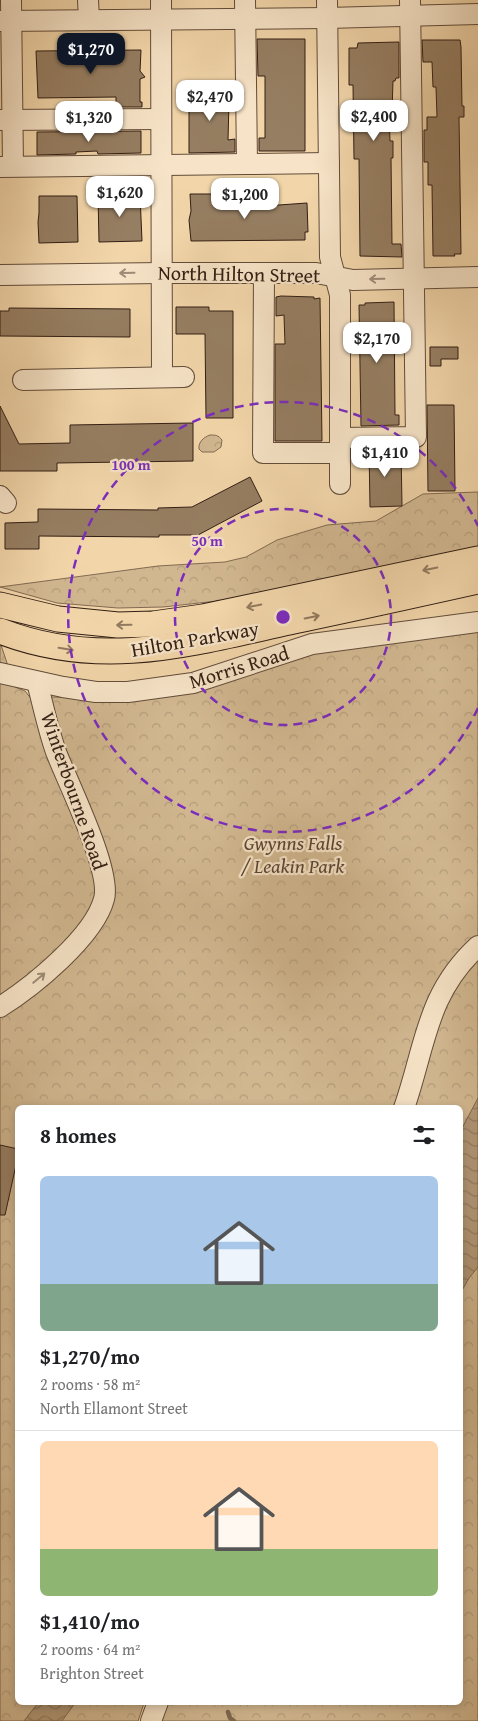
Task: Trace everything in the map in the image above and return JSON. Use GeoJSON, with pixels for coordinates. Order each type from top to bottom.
{"type":"FeatureCollection","features":[{"type":"Feature","properties":{"kind":"main road","name":"Hilton Parkway"},"geometry":{"type":"LineString","coordinates":[[2,604],[58,619],[118,625],[153,624],[203,617],[478,559]]}},
{"type":"Feature","properties":{"kind":"main road","name":"Hilton Parkway"},"geometry":{"type":"LineString","coordinates":[[0,631],[48,646],[74,650],[116,652],[156,650],[478,581]]}},
{"type":"Feature","properties":{"kind":"street"},"geometry":{"type":"LineString","coordinates":[[12,0],[6,21],[7,167],[329,163]]}},
{"type":"Feature","properties":{"kind":"street"},"geometry":{"type":"LineString","coordinates":[[6,21],[88,10],[410,8],[478,14]]}},
{"type":"Feature","properties":{"kind":"street"},"geometry":{"type":"LineString","coordinates":[[264,273],[263,453],[416,437],[410,8]]}},
{"type":"Feature","properties":{"kind":"street"},"geometry":{"type":"LineString","coordinates":[[161,9],[162,377]]}},
{"type":"Feature","properties":{"kind":"street"},"geometry":{"type":"LineString","coordinates":[[245,9],[247,164]]}},
{"type":"Feature","properties":{"kind":"street"},"geometry":{"type":"LineString","coordinates":[[327,9],[330,257],[340,294],[340,484]]}},
{"type":"Feature","properties":{"kind":"street"},"geometry":{"type":"LineString","coordinates":[[6,120],[161,119]]}},
{"type":"Feature","properties":{"kind":"street","name":"North Hilton Street"},"geometry":{"type":"LineString","coordinates":[[0,275],[316,272],[353,280],[478,277]]}},
{"type":"Feature","properties":{"kind":"street"},"geometry":{"type":"LineString","coordinates":[[23,380],[184,377]]}},
{"type":"Feature","properties":{"kind":"street","name":"Morris Road"},"geometry":{"type":"LineString","coordinates":[[0,673],[37,682],[96,692],[128,692],[193,682],[312,644],[478,622]]}},
{"type":"Feature","properties":{"kind":"street","name":"Winterbourne Road"},"geometry":{"type":"LineString","coordinates":[[0,1007],[18,996],[43,975],[86,934],[99,914],[105,898],[104,877],[97,853],[56,751],[37,682]]}},
{"type":"Feature","properties":{"kind":"street"},"geometry":{"type":"LineString","coordinates":[[405,1105],[429,1020],[437,1000],[459,965],[478,946]]}},
{"type":"Feature","properties":{"kind":"street"},"geometry":{"type":"LineString","coordinates":[[151,1721],[157,1705]]}},
{"type":"Feature","properties":{"kind":"green space"},"geometry":{"type":"Polygon","coordinates":[[[210,435],[221,438],[221,447],[214,452],[202,452],[199,449],[199,444],[210,435]]]}},
{"type":"Feature","properties":{"kind":"green space"},"geometry":{"type":"Polygon","coordinates":[[[478,492],[478,550],[253,597],[163,607],[118,608],[57,603],[0,587],[158,566],[225,562],[246,557],[277,540],[327,525],[376,521],[423,494],[478,492]]]}},
{"type":"Feature","properties":{"kind":"green space","name":"Gwynns Falls / Leakin Park"},"geometry":{"type":"Polygon","coordinates":[[[478,630],[478,938],[397,1105],[15,1105],[15,1705],[143,1705],[138,1721],[0,1721],[0,1012],[109,905],[49,707],[52,697],[127,699],[319,652],[478,630]]]}},
{"type":"Feature","properties":{"kind":"green space"},"geometry":{"type":"Polygon","coordinates":[[[0,642],[15,687],[25,691],[32,700],[65,799],[95,866],[100,892],[94,910],[32,980],[0,1002],[0,642]]]}},
{"type":"Feature","properties":{"kind":"green space"},"geometry":{"type":"Polygon","coordinates":[[[478,954],[478,1721],[159,1721],[165,1705],[463,1705],[463,1105],[410,1105],[437,1012],[478,954]]]}},
{"type":"Feature","properties":{"kind":"water"},"geometry":{"type":"Polygon","coordinates":[[[478,1098],[478,1267],[463,1289],[463,1126],[478,1098]]]}},
{"type":"Feature","properties":{"kind":"water"},"geometry":{"type":"Polygon","coordinates":[[[36,1705],[74,1705],[62,1721],[24,1721],[36,1705]]]}},
{"type":"Feature","properties":{"kind":"building"},"geometry":{"type":"Polygon","coordinates":[[[257,39],[305,39],[305,151],[259,151],[259,138],[265,138],[265,76],[258,76],[257,39]]]}},
{"type":"Feature","properties":{"kind":"building"},"geometry":{"type":"Polygon","coordinates":[[[422,40],[460,40],[462,106],[464,106],[464,117],[459,117],[461,254],[454,254],[455,256],[433,256],[432,185],[428,185],[428,162],[424,162],[424,130],[427,130],[427,117],[437,117],[436,87],[433,87],[432,62],[423,62],[422,40]]]}},
{"type":"Feature","properties":{"kind":"building"},"geometry":{"type":"Polygon","coordinates":[[[399,42],[399,78],[393,81],[392,112],[389,112],[390,141],[393,141],[393,158],[391,158],[392,244],[401,244],[402,257],[360,256],[359,159],[354,159],[353,85],[349,85],[349,48],[357,48],[358,43],[399,42]]]}},
{"type":"Feature","properties":{"kind":"building"},"geometry":{"type":"Polygon","coordinates":[[[141,50],[140,71],[145,77],[140,79],[140,102],[142,102],[142,107],[116,107],[116,97],[38,98],[36,51],[141,50]]]}},
{"type":"Feature","properties":{"kind":"building"},"geometry":{"type":"Polygon","coordinates":[[[228,90],[228,140],[235,139],[235,152],[189,153],[189,94],[193,94],[192,91],[228,90]]]}},
{"type":"Feature","properties":{"kind":"building"},"geometry":{"type":"Polygon","coordinates":[[[141,131],[141,153],[98,154],[97,151],[76,152],[76,154],[37,155],[37,132],[141,131]]]}},
{"type":"Feature","properties":{"kind":"building"},"geometry":{"type":"Polygon","coordinates":[[[190,194],[240,194],[240,204],[279,205],[307,203],[308,232],[305,232],[305,240],[191,241],[189,220],[191,211],[190,194]]]}},
{"type":"Feature","properties":{"kind":"building"},"geometry":{"type":"Polygon","coordinates":[[[98,195],[140,195],[142,241],[99,242],[98,195]]]}},
{"type":"Feature","properties":{"kind":"building"},"geometry":{"type":"Polygon","coordinates":[[[39,196],[77,196],[78,242],[39,243],[39,196]]]}},
{"type":"Feature","properties":{"kind":"building"},"geometry":{"type":"Polygon","coordinates":[[[276,297],[320,298],[322,441],[275,441],[275,344],[285,344],[284,315],[276,316],[276,297]]]}},
{"type":"Feature","properties":{"kind":"building"},"geometry":{"type":"Polygon","coordinates":[[[394,302],[395,415],[399,415],[399,425],[361,426],[359,305],[394,302]]]}},
{"type":"Feature","properties":{"kind":"building"},"geometry":{"type":"Polygon","coordinates":[[[176,307],[209,307],[209,311],[233,311],[233,418],[206,418],[205,334],[176,334],[176,307]]]}},
{"type":"Feature","properties":{"kind":"building"},"geometry":{"type":"Polygon","coordinates":[[[9,308],[130,309],[130,337],[0,336],[0,311],[9,311],[9,308]]]}},
{"type":"Feature","properties":{"kind":"building"},"geometry":{"type":"Polygon","coordinates":[[[430,347],[458,347],[458,359],[441,359],[441,366],[430,366],[430,347]]]}},
{"type":"Feature","properties":{"kind":"building"},"geometry":{"type":"Polygon","coordinates":[[[427,405],[454,405],[455,491],[428,491],[427,405]]]}},
{"type":"Feature","properties":{"kind":"building"},"geometry":{"type":"Polygon","coordinates":[[[0,406],[19,444],[70,443],[70,425],[193,423],[193,461],[57,463],[57,471],[0,471],[0,406]]]}},
{"type":"Feature","properties":{"kind":"building"},"geometry":{"type":"Polygon","coordinates":[[[369,449],[401,449],[402,506],[370,507],[369,449]]]}},
{"type":"Feature","properties":{"kind":"building"},"geometry":{"type":"Polygon","coordinates":[[[250,477],[262,501],[198,535],[159,535],[159,537],[39,536],[39,549],[5,549],[5,523],[38,522],[38,509],[158,510],[158,508],[192,507],[250,477]]]}},
{"type":"Feature","properties":{"kind":"building"},"geometry":{"type":"Polygon","coordinates":[[[0,1145],[15,1148],[15,1170],[5,1215],[0,1215],[0,1145]]]}},
{"type":"Feature","properties":{"kind":"waterway"},"geometry":{"type":"LineString","coordinates":[[228,1712],[230,1718],[234,1721]]}}]}
